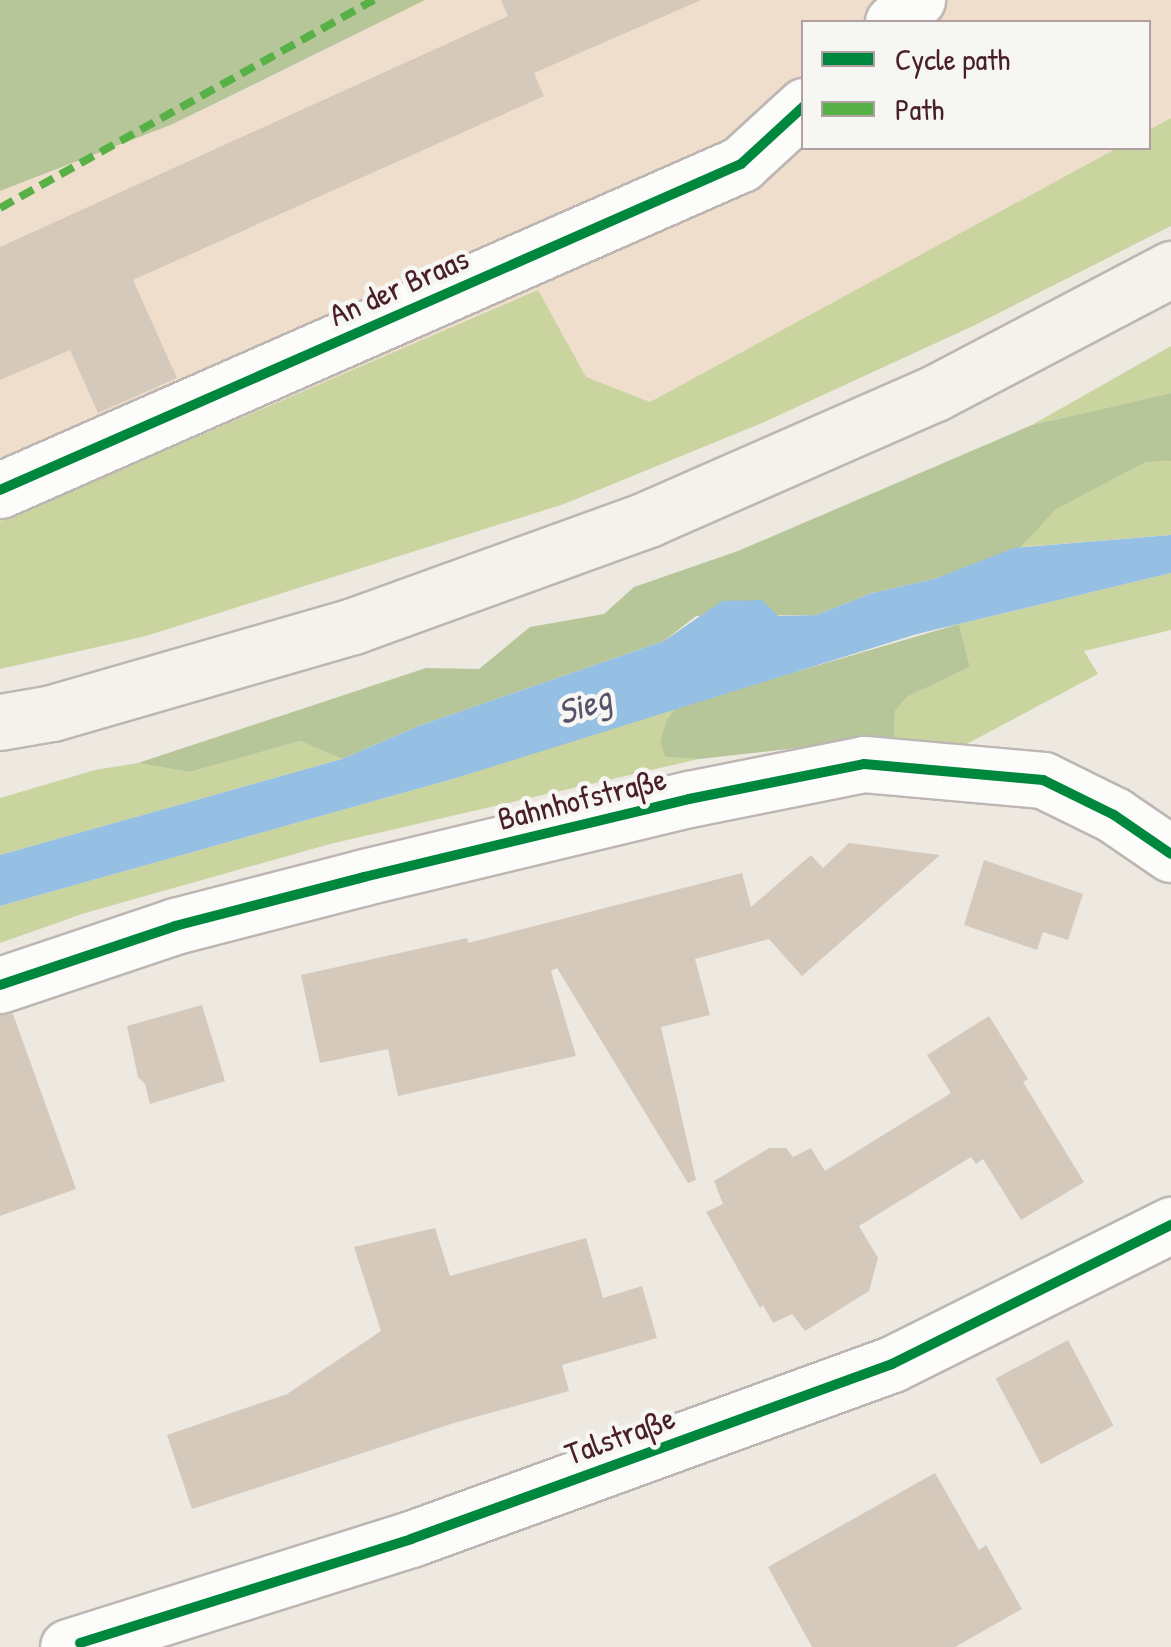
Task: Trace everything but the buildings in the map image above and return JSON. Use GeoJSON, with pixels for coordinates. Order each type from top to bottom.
{"type":"FeatureCollection","features":[{"type":"Feature","properties":{"kind":"main road"},"geometry":{"type":"LineString","coordinates":[[0,722],[52,712],[353,626],[648,519],[935,393],[1171,269]]}},
{"type":"Feature","properties":{"kind":"street"},"geometry":{"type":"LineString","coordinates":[[895,20],[917,0]]}},
{"type":"Feature","properties":{"kind":"street","name":"An der Braas"},"geometry":{"type":"LineString","coordinates":[[0,490],[741,164],[801,109]]}},
{"type":"Feature","properties":{"kind":"street","name":"Bahnhofstraße"},"geometry":{"type":"LineString","coordinates":[[0,985],[175,926],[364,877],[689,798],[864,764],[1043,780],[1114,815],[1171,854]]}},
{"type":"Feature","properties":{"kind":"street","name":"Talstraße"},"geometry":{"type":"LineString","coordinates":[[68,1647],[411,1539],[892,1364],[1171,1225]]}},
{"type":"Feature","properties":{"kind":"shaded area"},"geometry":{"type":"Polygon","coordinates":[[[425,0],[1171,0],[1171,118],[1151,129],[1151,20],[801,20],[801,150],[1113,150],[650,402],[586,377],[538,290],[0,522],[0,191],[173,124],[425,0]]]}},
{"type":"Feature","properties":{"kind":"green space"},"geometry":{"type":"Polygon","coordinates":[[[0,0],[425,0],[173,124],[0,191],[0,0]]]}},
{"type":"Feature","properties":{"kind":"green space"},"geometry":{"type":"Polygon","coordinates":[[[1171,118],[1171,226],[973,326],[762,423],[564,504],[146,636],[0,669],[0,522],[538,290],[586,377],[650,402],[1113,150],[1151,150],[1151,129],[1171,118]]]}},
{"type":"Feature","properties":{"kind":"green space"},"geometry":{"type":"Polygon","coordinates":[[[1171,346],[1171,393],[1032,425],[1171,346]]]}},
{"type":"Feature","properties":{"kind":"green space"},"geometry":{"type":"Polygon","coordinates":[[[1171,393],[1171,461],[1146,462],[1056,509],[1021,547],[934,579],[872,593],[816,615],[696,616],[664,641],[421,725],[342,759],[300,741],[190,772],[138,763],[426,668],[479,669],[530,627],[604,614],[634,587],[738,551],[1032,425],[1171,393]]]}},
{"type":"Feature","properties":{"kind":"green space"},"geometry":{"type":"Polygon","coordinates":[[[1171,461],[1171,535],[1021,547],[1055,509],[1146,462],[1171,461]]]}},
{"type":"Feature","properties":{"kind":"green space"},"geometry":{"type":"Polygon","coordinates":[[[1171,573],[1171,630],[1084,651],[1098,674],[963,746],[894,737],[895,711],[907,697],[970,667],[959,624],[1171,573]]]}},
{"type":"Feature","properties":{"kind":"green space"},"geometry":{"type":"Polygon","coordinates":[[[959,624],[970,667],[907,697],[895,711],[894,737],[699,759],[665,757],[660,742],[666,721],[676,707],[959,624]]]}},
{"type":"Feature","properties":{"kind":"green space"},"geometry":{"type":"Polygon","coordinates":[[[676,707],[666,721],[660,742],[665,757],[699,759],[330,844],[85,913],[0,943],[0,906],[456,778],[676,707]]]}},
{"type":"Feature","properties":{"kind":"green space"},"geometry":{"type":"Polygon","coordinates":[[[300,741],[342,759],[0,855],[0,798],[95,770],[138,763],[190,772],[300,741]]]}},
{"type":"Feature","properties":{"kind":"water","name":"Sieg"},"geometry":{"type":"Polygon","coordinates":[[[1171,535],[1171,573],[917,634],[456,778],[0,906],[0,855],[342,759],[421,725],[664,641],[722,601],[762,600],[778,616],[816,615],[872,593],[934,579],[1014,548],[1171,535]]]}},
{"type":"Feature","properties":{"kind":"marked path"},"geometry":{"type":"LineString","coordinates":[[0,208],[374,0]]}},
{"type":"Feature","properties":{"kind":"cycle path"},"geometry":{"type":"LineString","coordinates":[[0,490],[741,164],[801,109]]}},
{"type":"Feature","properties":{"kind":"cycle path"},"geometry":{"type":"LineString","coordinates":[[0,985],[175,926],[364,877],[689,799],[864,764],[1043,780],[1114,815],[1171,854]]}},
{"type":"Feature","properties":{"kind":"cycle path"},"geometry":{"type":"LineString","coordinates":[[80,1643],[411,1539],[892,1364],[1171,1225]]}}]}
